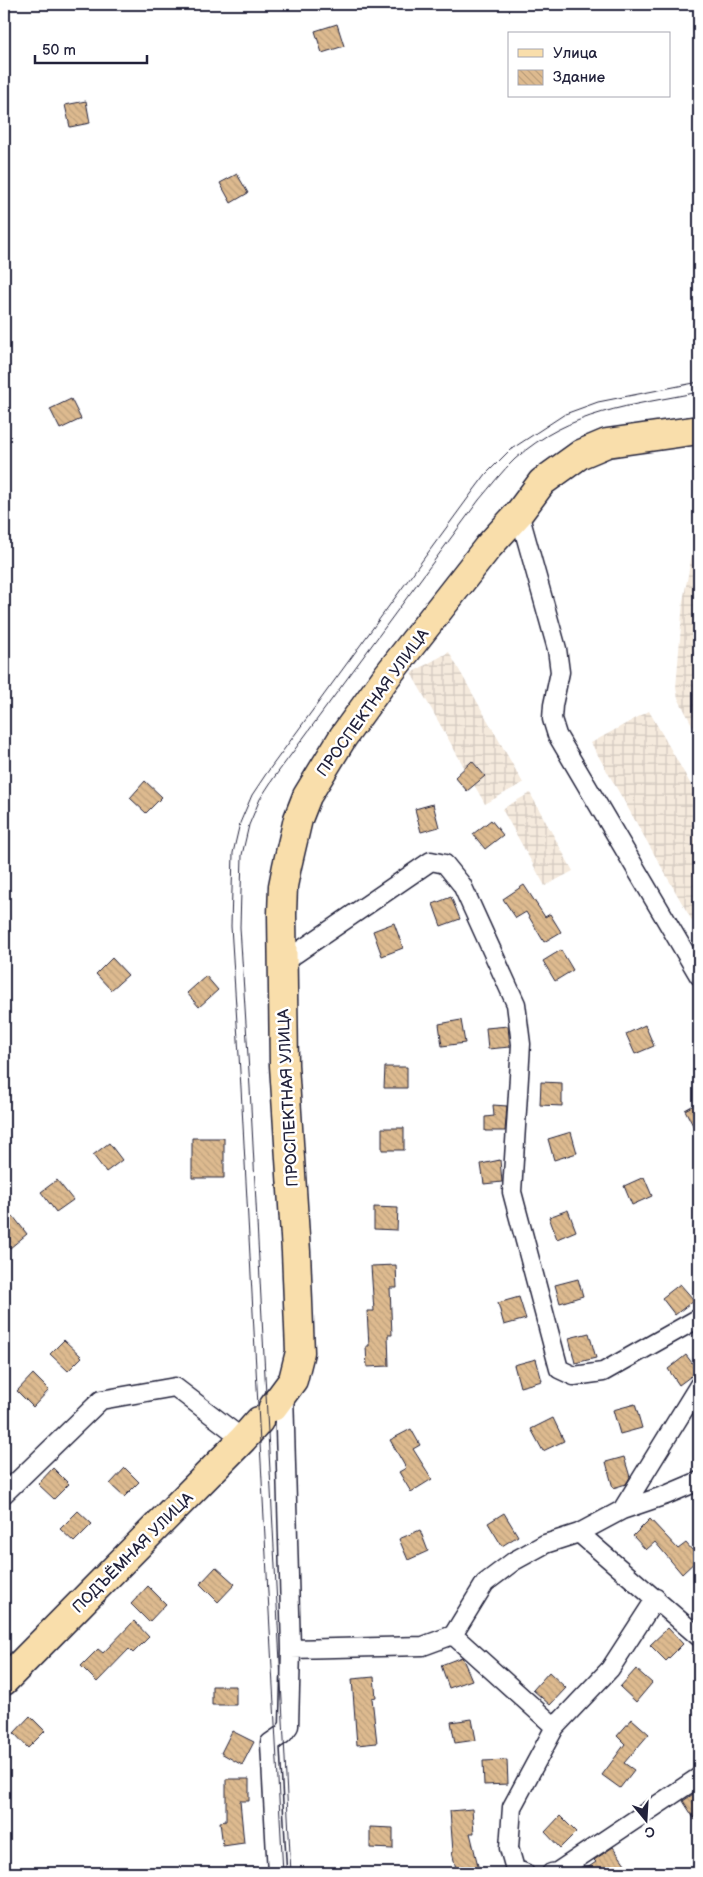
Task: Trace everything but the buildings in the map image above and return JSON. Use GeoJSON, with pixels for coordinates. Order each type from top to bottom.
{"type":"FeatureCollection","features":[{"type":"Feature","properties":{"kind":"main road","name":"ПРОСПЕКТНАЯ УЛИЦА"},"geometry":{"type":"LineString","coordinates":[[265,1415],[292,1380],[298,1359],[300,1329],[284,1065],[283,886],[298,819],[307,796],[343,737],[387,676],[488,547],[519,513],[542,482],[581,454],[607,443],[699,430]]}},
{"type":"Feature","properties":{"kind":"main road","name":"ПОДЪЁМНАЯ УЛИЦА"},"geometry":{"type":"LineString","coordinates":[[4,1681],[265,1415]]}},
{"type":"Feature","properties":{"kind":"street"},"geometry":{"type":"LineString","coordinates":[[519,513],[558,649],[560,672],[552,719],[557,735],[699,976]]}},
{"type":"Feature","properties":{"kind":"street"},"geometry":{"type":"LineString","coordinates":[[282,963],[431,861],[445,864],[462,885],[516,1004],[521,1044],[512,1192],[559,1369],[574,1376],[604,1372],[699,1318]]}},
{"type":"Feature","properties":{"kind":"street"},"geometry":{"type":"LineString","coordinates":[[622,1510],[699,1385]]}},
{"type":"Feature","properties":{"kind":"street"},"geometry":{"type":"LineString","coordinates":[[4,1494],[101,1400],[175,1386],[265,1415],[291,1649],[289,1726],[283,1734],[270,1743],[277,1873]]}},
{"type":"Feature","properties":{"kind":"street"},"geometry":{"type":"LineString","coordinates":[[291,1649],[423,1646],[453,1635],[485,1582],[514,1561],[545,1544],[579,1533],[622,1510],[699,1481]]}},
{"type":"Feature","properties":{"kind":"street"},"geometry":{"type":"LineString","coordinates":[[579,1533],[699,1637]]}},
{"type":"Feature","properties":{"kind":"street"},"geometry":{"type":"LineString","coordinates":[[525,1873],[515,1869],[509,1848],[512,1807],[555,1727],[610,1669],[656,1598]]}},
{"type":"Feature","properties":{"kind":"street"},"geometry":{"type":"LineString","coordinates":[[453,1635],[555,1727]]}},
{"type":"Feature","properties":{"kind":"street"},"geometry":{"type":"LineString","coordinates":[[551,1873],[557,1872],[699,1777]]}},
{"type":"Feature","properties":{"kind":"shaded area"},"geometry":{"type":"Polygon","coordinates":[[[699,518],[699,738],[678,698],[676,688],[683,601],[699,518]]]}},
{"type":"Feature","properties":{"kind":"shaded area"},"geometry":{"type":"Polygon","coordinates":[[[449,652],[523,783],[485,804],[411,673],[449,652]]]}},
{"type":"Feature","properties":{"kind":"shaded area"},"geometry":{"type":"Polygon","coordinates":[[[649,711],[699,799],[699,933],[591,743],[649,711]]]}},
{"type":"Feature","properties":{"kind":"shaded area"},"geometry":{"type":"Polygon","coordinates":[[[530,793],[573,871],[545,886],[502,809],[530,793]]]}},
{"type":"Feature","properties":{"kind":"tram line"},"geometry":{"type":"LineString","coordinates":[[283,1873],[231,926],[233,853],[240,823],[252,795],[266,774],[486,474],[510,450],[565,414],[598,402],[699,382]]}},
{"type":"Feature","properties":{"kind":"tram line"},"geometry":{"type":"LineString","coordinates":[[291,1873],[240,927],[242,855],[249,825],[260,799],[273,779],[479,500],[515,459],[557,430],[579,420],[625,406],[699,392]]}}]}
